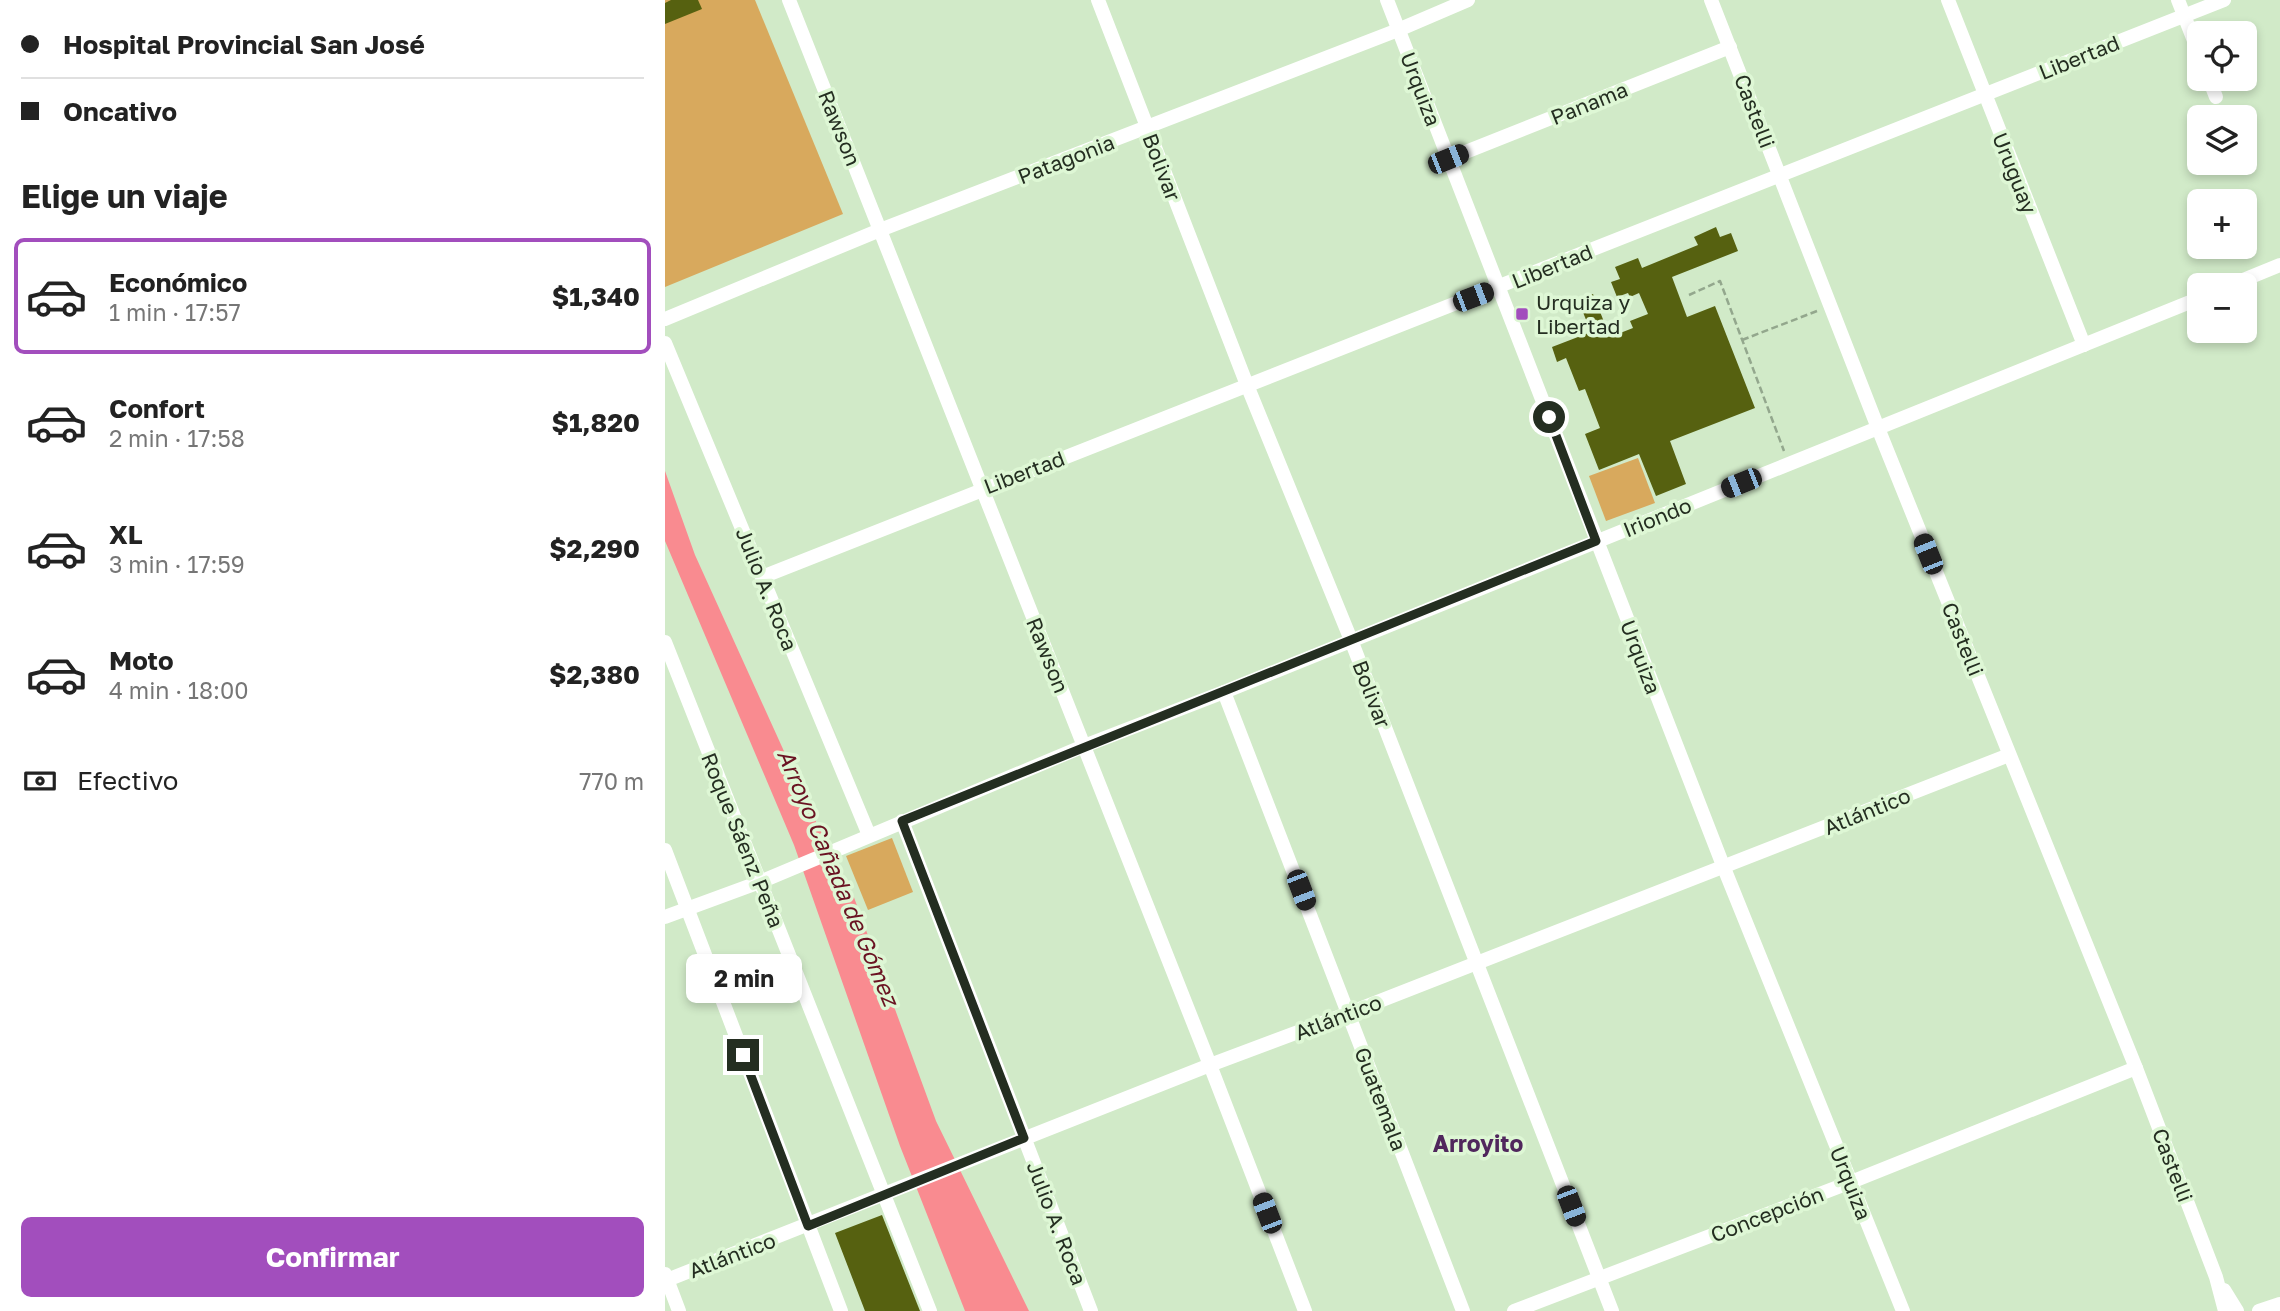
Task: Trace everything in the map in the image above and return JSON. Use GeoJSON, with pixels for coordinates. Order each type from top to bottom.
{"type":"FeatureCollection","features":[{"type":"Feature","properties":{"kind":"street","name":"Rawson"},"geometry":{"type":"LineString","coordinates":[[789,0],[1305,1311]]}},
{"type":"Feature","properties":{"kind":"street","name":"Bolivar"},"geometry":{"type":"LineString","coordinates":[[1098,0],[1612,1311]]}},
{"type":"Feature","properties":{"kind":"street","name":"Urquiza"},"geometry":{"type":"LineString","coordinates":[[1387,0],[1724,868],[1903,1311]]}},
{"type":"Feature","properties":{"kind":"street","name":"Patagonia"},"geometry":{"type":"LineString","coordinates":[[665,319],[880,230],[1398,30],[1468,0]]}},
{"type":"Feature","properties":{"kind":"street","name":"Castelli"},"geometry":{"type":"LineString","coordinates":[[1711,0],[1878,428],[2136,1068],[2215,1277],[2225,1311]]}},
{"type":"Feature","properties":{"kind":"street","name":"Uruguay"},"geometry":{"type":"LineString","coordinates":[[1948,0],[2084,345]]}},
{"type":"Feature","properties":{"kind":"street"},"geometry":{"type":"LineString","coordinates":[[2178,0],[2187,24]]}},
{"type":"Feature","properties":{"kind":"street","name":"Libertad"},"geometry":{"type":"LineString","coordinates":[[762,576],[1499,288],[2224,0]]}},
{"type":"Feature","properties":{"kind":"street","name":"Panama"},"geometry":{"type":"LineString","coordinates":[[1448,159],[1730,47]]}},
{"type":"Feature","properties":{"kind":"street"},"geometry":{"type":"LineString","coordinates":[[2214,91],[2216,97]]}},
{"type":"Feature","properties":{"kind":"street"},"geometry":{"type":"LineString","coordinates":[[2257,274],[2280,265]]}},
{"type":"Feature","properties":{"kind":"street","name":"Iriondo"},"geometry":{"type":"LineString","coordinates":[[760,881],[1084,746],[2187,303]]}},
{"type":"Feature","properties":{"kind":"street","name":"Julio A. Roca"},"geometry":{"type":"LineString","coordinates":[[665,343],[869,835]]}},
{"type":"Feature","properties":{"kind":"street","name":"Roque Sáenz Peña"},"geometry":{"type":"LineString","coordinates":[[665,642],[760,881],[891,1193],[930,1311]]}},
{"type":"Feature","properties":{"kind":"street","name":"Guatemala"},"geometry":{"type":"LineString","coordinates":[[1224,692],[1463,1311]]}},
{"type":"Feature","properties":{"kind":"street","name":"Atlántico"},"geometry":{"type":"LineString","coordinates":[[666,1277],[808,1226],[1210,1065],[1477,964],[2010,755]]}},
{"type":"Feature","properties":{"kind":"street","name":"Julio A. Roca"},"geometry":{"type":"LineString","coordinates":[[902,821],[1091,1311]]}},
{"type":"Feature","properties":{"kind":"street"},"geometry":{"type":"LineString","coordinates":[[665,850],[841,1311]]}},
{"type":"Feature","properties":{"kind":"street"},"geometry":{"type":"LineString","coordinates":[[665,917],[760,881]]}},
{"type":"Feature","properties":{"kind":"street","name":"Concepción"},"geometry":{"type":"LineString","coordinates":[[1514,1311],[1851,1182],[2136,1068]]}},
{"type":"Feature","properties":{"kind":"street"},"geometry":{"type":"LineString","coordinates":[[666,1277],[679,1311]]}},
{"type":"Feature","properties":{"kind":"street","name":"Castelli"},"geometry":{"type":"LineString","coordinates":[[2215,1277],[2237,1311]]}},
{"type":"Feature","properties":{"kind":"street"},"geometry":{"type":"LineString","coordinates":[[2259,1311],[2280,1304]]}},
{"type":"Feature","properties":{"kind":"path"},"geometry":{"type":"LineString","coordinates":[[1689,295],[1720,281],[1789,464]]}},
{"type":"Feature","properties":{"kind":"path"},"geometry":{"type":"LineString","coordinates":[[1742,340],[1830,306]]}},
{"type":"Feature","properties":{"kind":"shaded area"},"geometry":{"type":"Polygon","coordinates":[[[665,0],[755,0],[843,214],[665,287],[665,0]]]}},
{"type":"Feature","properties":{"kind":"shaded area"},"geometry":{"type":"Polygon","coordinates":[[[1638,458],[1655,503],[1606,521],[1589,476],[1638,458]]]}},
{"type":"Feature","properties":{"kind":"shaded area"},"geometry":{"type":"Polygon","coordinates":[[[892,838],[913,892],[868,910],[846,856],[892,838]]]}},
{"type":"Feature","properties":{"kind":"water","name":"Arroyo Cañada de Gómez"},"geometry":{"type":"Polygon","coordinates":[[[665,471],[695,555],[817,824],[852,892],[936,1121],[1029,1311],[965,1311],[900,1146],[794,845],[665,541],[665,471]]]}},
{"type":"Feature","properties":{"kind":"building"},"geometry":{"type":"Polygon","coordinates":[[[671,0],[698,0],[702,9],[665,24],[665,3],[671,0]]]}},
{"type":"Feature","properties":{"kind":"building"},"geometry":{"type":"Polygon","coordinates":[[[1716,227],[1720,237],[1731,233],[1738,251],[1672,277],[1687,317],[1715,306],[1755,408],[1670,441],[1686,484],[1656,496],[1639,454],[1599,470],[1585,434],[1600,428],[1585,389],[1579,391],[1566,358],[1557,362],[1552,347],[1591,332],[1578,300],[1593,294],[1610,337],[1633,328],[1630,321],[1648,314],[1639,293],[1630,297],[1628,293],[1617,297],[1611,282],[1620,279],[1615,267],[1638,258],[1642,268],[1698,245],[1694,237],[1716,227]]]}},
{"type":"Feature","properties":{"kind":"building"},"geometry":{"type":"Polygon","coordinates":[[[882,1215],[920,1311],[865,1311],[835,1233],[882,1215]]]}},
{"type":"Feature","properties":{"kind":"place","name":"Urquiza y Libertad"},"geometry":{"type":"Point","coordinates":[1522,314]}},
{"type":"Feature","properties":{"kind":"district","name":"Arroyito"},"geometry":{"type":"Point","coordinates":[1478,1143]}},
{"type":"Feature","properties":{"kind":"route"},"geometry":{"type":"LineString","coordinates":[[743,1055],[808,1226],[1024,1138],[902,821],[1596,541],[1549,417]]}}]}
